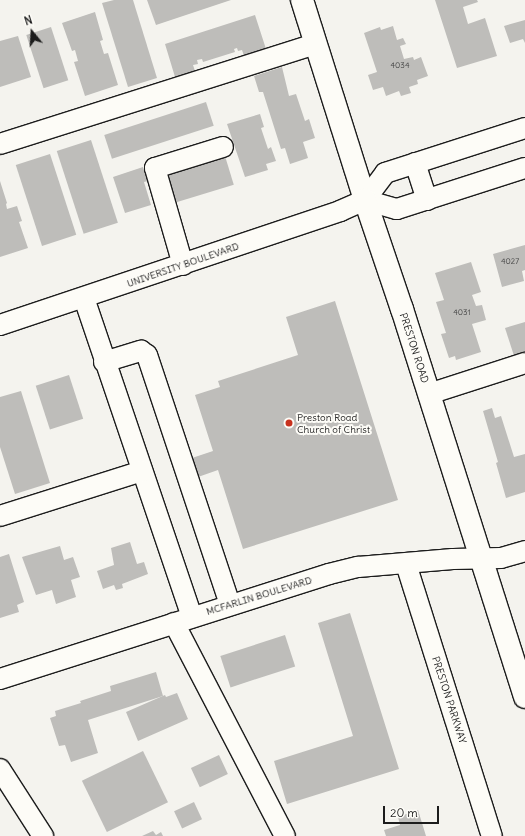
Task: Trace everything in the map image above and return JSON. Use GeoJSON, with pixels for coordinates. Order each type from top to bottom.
{"type":"FeatureCollection","features":[{"type":"Feature","properties":{"kind":"main road","name":"PRESTON ROAD"},"geometry":{"type":"LineString","coordinates":[[302,0],[525,697]]}},
{"type":"Feature","properties":{"kind":"street"},"geometry":{"type":"LineString","coordinates":[[0,144],[316,44]]}},
{"type":"Feature","properties":{"kind":"street"},"geometry":{"type":"LineString","coordinates":[[525,128],[385,172],[365,200],[397,209],[525,168]]}},
{"type":"Feature","properties":{"kind":"street"},"geometry":{"type":"LineString","coordinates":[[183,265],[155,168],[223,147]]}},
{"type":"Feature","properties":{"kind":"street"},"geometry":{"type":"LineString","coordinates":[[415,163],[427,200]]}},
{"type":"Feature","properties":{"kind":"street","name":"UNIVERSITY BOULEVARD"},"geometry":{"type":"LineString","coordinates":[[0,325],[183,265],[340,211],[365,200]]}},
{"type":"Feature","properties":{"kind":"street"},"geometry":{"type":"LineString","coordinates":[[84,298],[104,362],[142,471],[183,620],[285,836]]}},
{"type":"Feature","properties":{"kind":"street"},"geometry":{"type":"LineString","coordinates":[[104,362],[141,351],[147,355],[230,604]]}},
{"type":"Feature","properties":{"kind":"street"},"geometry":{"type":"LineString","coordinates":[[429,394],[525,363]]}},
{"type":"Feature","properties":{"kind":"street"},"geometry":{"type":"LineString","coordinates":[[0,516],[142,471]]}},
{"type":"Feature","properties":{"kind":"street","name":"MCFARLIN BOULEVARD"},"geometry":{"type":"LineString","coordinates":[[0,679],[230,604],[329,574],[358,567],[453,559],[501,558],[525,551]]}},
{"type":"Feature","properties":{"kind":"street","name":"PRESTON PARKWAY"},"geometry":{"type":"LineString","coordinates":[[406,564],[492,836]]}},
{"type":"Feature","properties":{"kind":"street"},"geometry":{"type":"LineString","coordinates":[[0,769],[42,836]]}},
{"type":"Feature","properties":{"kind":"building"},"geometry":{"type":"Polygon","coordinates":[[[114,0],[133,0],[157,78],[128,87],[102,3],[114,0]]]}},
{"type":"Feature","properties":{"kind":"building"},"geometry":{"type":"Polygon","coordinates":[[[147,0],[231,0],[156,25],[147,0]]]}},
{"type":"Feature","properties":{"kind":"building"},"geometry":{"type":"Polygon","coordinates":[[[435,0],[477,0],[478,2],[463,7],[468,24],[485,18],[497,56],[457,68],[435,0]]]}},
{"type":"Feature","properties":{"kind":"building"},"geometry":{"type":"Polygon","coordinates":[[[95,12],[103,40],[100,41],[104,54],[108,53],[118,85],[85,96],[74,62],[78,61],[75,50],[72,51],[62,23],[95,12]]]}},
{"type":"Feature","properties":{"kind":"building"},"geometry":{"type":"Polygon","coordinates":[[[255,15],[266,49],[244,56],[242,50],[238,51],[237,48],[234,49],[235,52],[203,62],[202,59],[197,60],[198,64],[193,65],[195,71],[175,77],[165,44],[255,15]]]}},
{"type":"Feature","properties":{"kind":"building"},"geometry":{"type":"Polygon","coordinates":[[[525,20],[525,43],[523,39],[510,43],[504,26],[525,20]]]}},
{"type":"Feature","properties":{"kind":"building"},"geometry":{"type":"Polygon","coordinates":[[[393,26],[397,40],[403,38],[406,44],[400,46],[404,59],[413,57],[414,60],[421,57],[428,76],[417,80],[418,84],[409,87],[411,93],[401,96],[399,91],[386,96],[383,87],[373,90],[368,75],[377,72],[364,33],[380,27],[381,30],[393,26]]]}},
{"type":"Feature","properties":{"kind":"building"},"geometry":{"type":"Polygon","coordinates":[[[51,27],[68,80],[44,88],[26,35],[51,27]]]}},
{"type":"Feature","properties":{"kind":"building"},"geometry":{"type":"Polygon","coordinates":[[[18,36],[31,77],[0,87],[0,41],[18,36]]]}},
{"type":"Feature","properties":{"kind":"building"},"geometry":{"type":"Polygon","coordinates":[[[282,67],[289,96],[296,94],[305,121],[309,119],[315,138],[303,142],[308,158],[290,164],[285,148],[281,149],[263,92],[259,92],[254,76],[282,67]]]}},
{"type":"Feature","properties":{"kind":"building"},"geometry":{"type":"Polygon","coordinates":[[[206,102],[214,126],[112,159],[104,135],[206,102]]]}},
{"type":"Feature","properties":{"kind":"building"},"geometry":{"type":"Polygon","coordinates":[[[260,114],[264,127],[261,128],[268,149],[271,147],[276,161],[266,164],[268,170],[245,177],[227,124],[260,114]]]}},
{"type":"Feature","properties":{"kind":"building"},"geometry":{"type":"Polygon","coordinates":[[[91,140],[118,223],[84,234],[57,151],[91,140]]]}},
{"type":"Feature","properties":{"kind":"building"},"geometry":{"type":"Polygon","coordinates":[[[50,154],[76,235],[42,246],[16,165],[50,154]]]}},
{"type":"Feature","properties":{"kind":"building"},"geometry":{"type":"Polygon","coordinates":[[[225,156],[234,185],[176,202],[168,174],[225,156]]]}},
{"type":"Feature","properties":{"kind":"building"},"geometry":{"type":"Polygon","coordinates":[[[143,167],[148,181],[144,182],[151,205],[125,213],[113,177],[143,167]]]}},
{"type":"Feature","properties":{"kind":"building"},"geometry":{"type":"Polygon","coordinates":[[[0,181],[7,203],[7,209],[17,206],[22,221],[19,222],[28,248],[0,257],[0,181]]]}},
{"type":"Feature","properties":{"kind":"building"},"geometry":{"type":"Polygon","coordinates":[[[525,245],[525,270],[522,271],[524,281],[502,287],[493,254],[525,245]]]}},
{"type":"Feature","properties":{"kind":"building"},"geometry":{"type":"Polygon","coordinates":[[[471,262],[481,292],[472,295],[476,306],[482,305],[486,320],[472,324],[481,352],[456,360],[455,356],[449,358],[441,334],[446,333],[436,302],[444,300],[435,273],[471,262]]]}},
{"type":"Feature","properties":{"kind":"building","name":"Preston Road Church of Christ"},"geometry":{"type":"Polygon","coordinates":[[[335,301],[398,500],[243,549],[218,470],[198,477],[192,458],[213,451],[195,395],[220,387],[218,381],[298,355],[286,317],[335,301]]]}},
{"type":"Feature","properties":{"kind":"building"},"geometry":{"type":"Polygon","coordinates":[[[525,322],[525,359],[516,362],[505,328],[525,322]]]}},
{"type":"Feature","properties":{"kind":"building"},"geometry":{"type":"Polygon","coordinates":[[[69,375],[83,419],[50,430],[36,386],[69,375]]]}},
{"type":"Feature","properties":{"kind":"building"},"geometry":{"type":"Polygon","coordinates":[[[21,391],[50,483],[15,494],[0,447],[0,397],[21,391]]]}},
{"type":"Feature","properties":{"kind":"building"},"geometry":{"type":"Polygon","coordinates":[[[492,408],[495,418],[501,416],[514,457],[525,454],[525,492],[506,498],[496,463],[498,462],[483,411],[492,408]]]}},
{"type":"Feature","properties":{"kind":"building"},"geometry":{"type":"Polygon","coordinates":[[[130,542],[137,564],[144,562],[148,574],[122,584],[123,588],[116,590],[114,585],[103,589],[97,571],[114,565],[111,548],[130,542]]]}},
{"type":"Feature","properties":{"kind":"building"},"geometry":{"type":"Polygon","coordinates":[[[60,546],[64,560],[73,557],[80,577],[71,580],[76,597],[56,604],[52,590],[36,595],[22,557],[60,546]]]}},
{"type":"Feature","properties":{"kind":"building"},"geometry":{"type":"Polygon","coordinates":[[[9,554],[24,602],[17,605],[19,612],[0,618],[0,557],[9,554]]]}},
{"type":"Feature","properties":{"kind":"building"},"geometry":{"type":"Polygon","coordinates":[[[350,613],[399,769],[287,804],[274,761],[353,736],[318,623],[350,613]]]}},
{"type":"Feature","properties":{"kind":"building"},"geometry":{"type":"Polygon","coordinates":[[[285,635],[295,666],[231,687],[220,656],[285,635]]]}},
{"type":"Feature","properties":{"kind":"building"},"geometry":{"type":"Polygon","coordinates":[[[156,672],[163,696],[88,720],[98,753],[71,762],[65,745],[59,746],[50,718],[56,716],[55,711],[81,703],[80,701],[111,691],[110,686],[156,672]]]}},
{"type":"Feature","properties":{"kind":"building"},"geometry":{"type":"Polygon","coordinates":[[[177,693],[188,719],[138,741],[126,712],[165,695],[166,697],[177,693]]]}},
{"type":"Feature","properties":{"kind":"building"},"geometry":{"type":"Polygon","coordinates":[[[143,751],[168,802],[107,832],[82,781],[143,751]]]}},
{"type":"Feature","properties":{"kind":"building"},"geometry":{"type":"Polygon","coordinates":[[[219,755],[228,774],[200,787],[191,768],[219,755]]]}},
{"type":"Feature","properties":{"kind":"building"},"geometry":{"type":"Polygon","coordinates":[[[194,802],[202,819],[182,829],[174,811],[194,802]]]}},
{"type":"Feature","properties":{"kind":"building"},"geometry":{"type":"Polygon","coordinates":[[[418,810],[426,836],[386,836],[384,830],[400,825],[398,817],[418,810]]]}},
{"type":"Feature","properties":{"kind":"building"},"geometry":{"type":"Polygon","coordinates":[[[153,831],[156,835],[161,832],[163,836],[142,836],[153,831]]]}},
{"type":"Feature","properties":{"kind":"place","name":"Preston Road Church of Christ"},"geometry":{"type":"Point","coordinates":[289,423]}}]}
